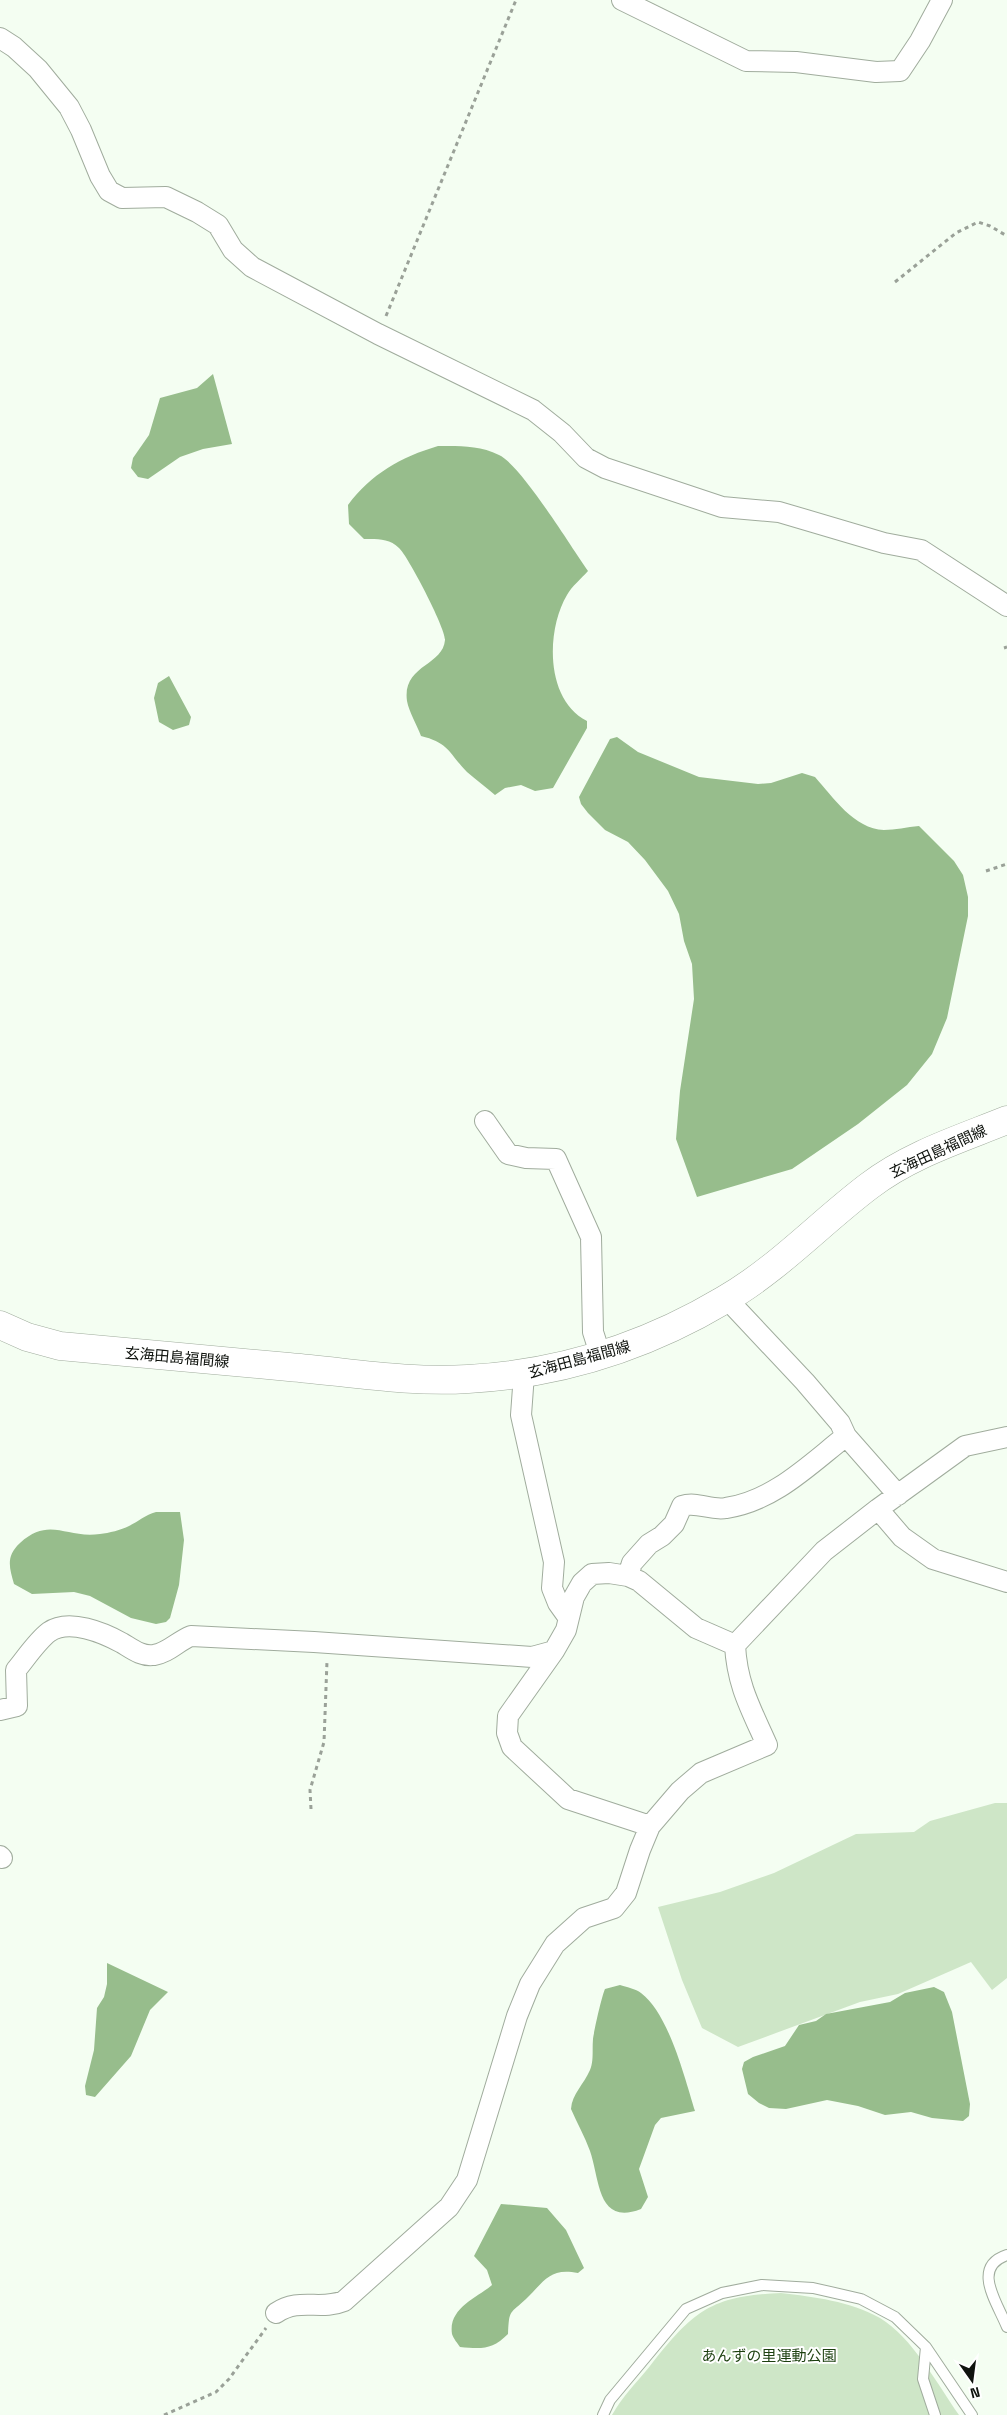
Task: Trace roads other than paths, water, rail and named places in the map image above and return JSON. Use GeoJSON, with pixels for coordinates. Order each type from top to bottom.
{"type":"FeatureCollection","features":[{"type":"Feature","properties":{"kind":"main road","name":"玄海田島福間線"},"geometry":{"type":"LineString","coordinates":[[0,1325],[27,1338],[60,1346],[405,1378],[466,1380],[524,1374],[601,1357],[663,1332],[727,1299],[765,1272],[870,1185],[895,1169],[943,1146],[1007,1120]]}},
{"type":"Feature","properties":{"kind":"street"},"geometry":{"type":"LineString","coordinates":[[622,0],[746,60],[796,62],[876,72],[900,71],[920,41],[942,0]]}},
{"type":"Feature","properties":{"kind":"street"},"geometry":{"type":"LineString","coordinates":[[0,38],[14,47],[38,69],[68,107],[81,130],[100,176],[109,191],[122,198],[166,197],[197,212],[218,225],[233,250],[247,264],[378,334],[534,410],[562,433],[586,458],[605,468],[722,507],[779,512],[884,543],[920,550],[1007,606]]}},
{"type":"Feature","properties":{"kind":"street"},"geometry":{"type":"LineString","coordinates":[[485,1121],[508,1154],[526,1158],[556,1160],[591,1238],[593,1332],[601,1357]]}},
{"type":"Feature","properties":{"kind":"street"},"geometry":{"type":"LineString","coordinates":[[727,1299],[805,1382],[840,1423],[846,1436],[898,1495]]}},
{"type":"Feature","properties":{"kind":"street"},"geometry":{"type":"LineString","coordinates":[[524,1374],[521,1415],[554,1562],[552,1588],[558,1603],[568,1617]]}},
{"type":"Feature","properties":{"kind":"street"},"geometry":{"type":"LineString","coordinates":[[628,1576],[632,1563],[649,1544],[662,1536],[674,1524],[682,1506],[692,1502],[704,1507],[725,1509],[750,1503],[772,1493],[846,1436]]}},
{"type":"Feature","properties":{"kind":"street"},"geometry":{"type":"LineString","coordinates":[[276,2313],[296,2304],[331,2306],[344,2301],[449,2207],[466,2180],[517,2016],[530,1984],[555,1944],[584,1918],[614,1908],[626,1893],[650,1826],[680,1791],[701,1773],[767,1745],[740,1686],[736,1669],[735,1645],[824,1550],[965,1446],[1007,1437]]}},
{"type":"Feature","properties":{"kind":"street"},"geometry":{"type":"LineString","coordinates":[[878,1509],[902,1537],[933,1559],[1007,1582]]}},
{"type":"Feature","properties":{"kind":"street"},"geometry":{"type":"LineString","coordinates":[[650,1826],[568,1799],[512,1747],[507,1733],[508,1716],[566,1630],[568,1617],[578,1590],[592,1574],[609,1573],[628,1576],[639,1581],[696,1628],[735,1645]]}},
{"type":"Feature","properties":{"kind":"street"},"geometry":{"type":"LineString","coordinates":[[0,1710],[18,1706],[16,1670],[50,1632],[68,1627],[96,1631],[111,1637],[140,1654],[153,1656],[166,1652],[180,1640],[191,1636],[532,1657],[554,1650]]}},
{"type":"Feature","properties":{"kind":"lane"},"geometry":{"type":"LineString","coordinates":[[1007,2255],[997,2258],[989,2266],[987,2279],[1007,2327]]}},
{"type":"Feature","properties":{"kind":"lane"},"geometry":{"type":"LineString","coordinates":[[603,2415],[610,2400],[686,2309],[722,2292],[771,2285],[813,2288],[861,2299],[895,2317],[926,2347],[972,2415]]}},
{"type":"Feature","properties":{"kind":"lane"},"geometry":{"type":"LineString","coordinates":[[926,2347],[923,2379],[935,2415]]}},
{"type":"Feature","properties":{"kind":"park label","name":"あんずの里運動公園"},"geometry":{"type":"Point","coordinates":[769,2355]}}]}
